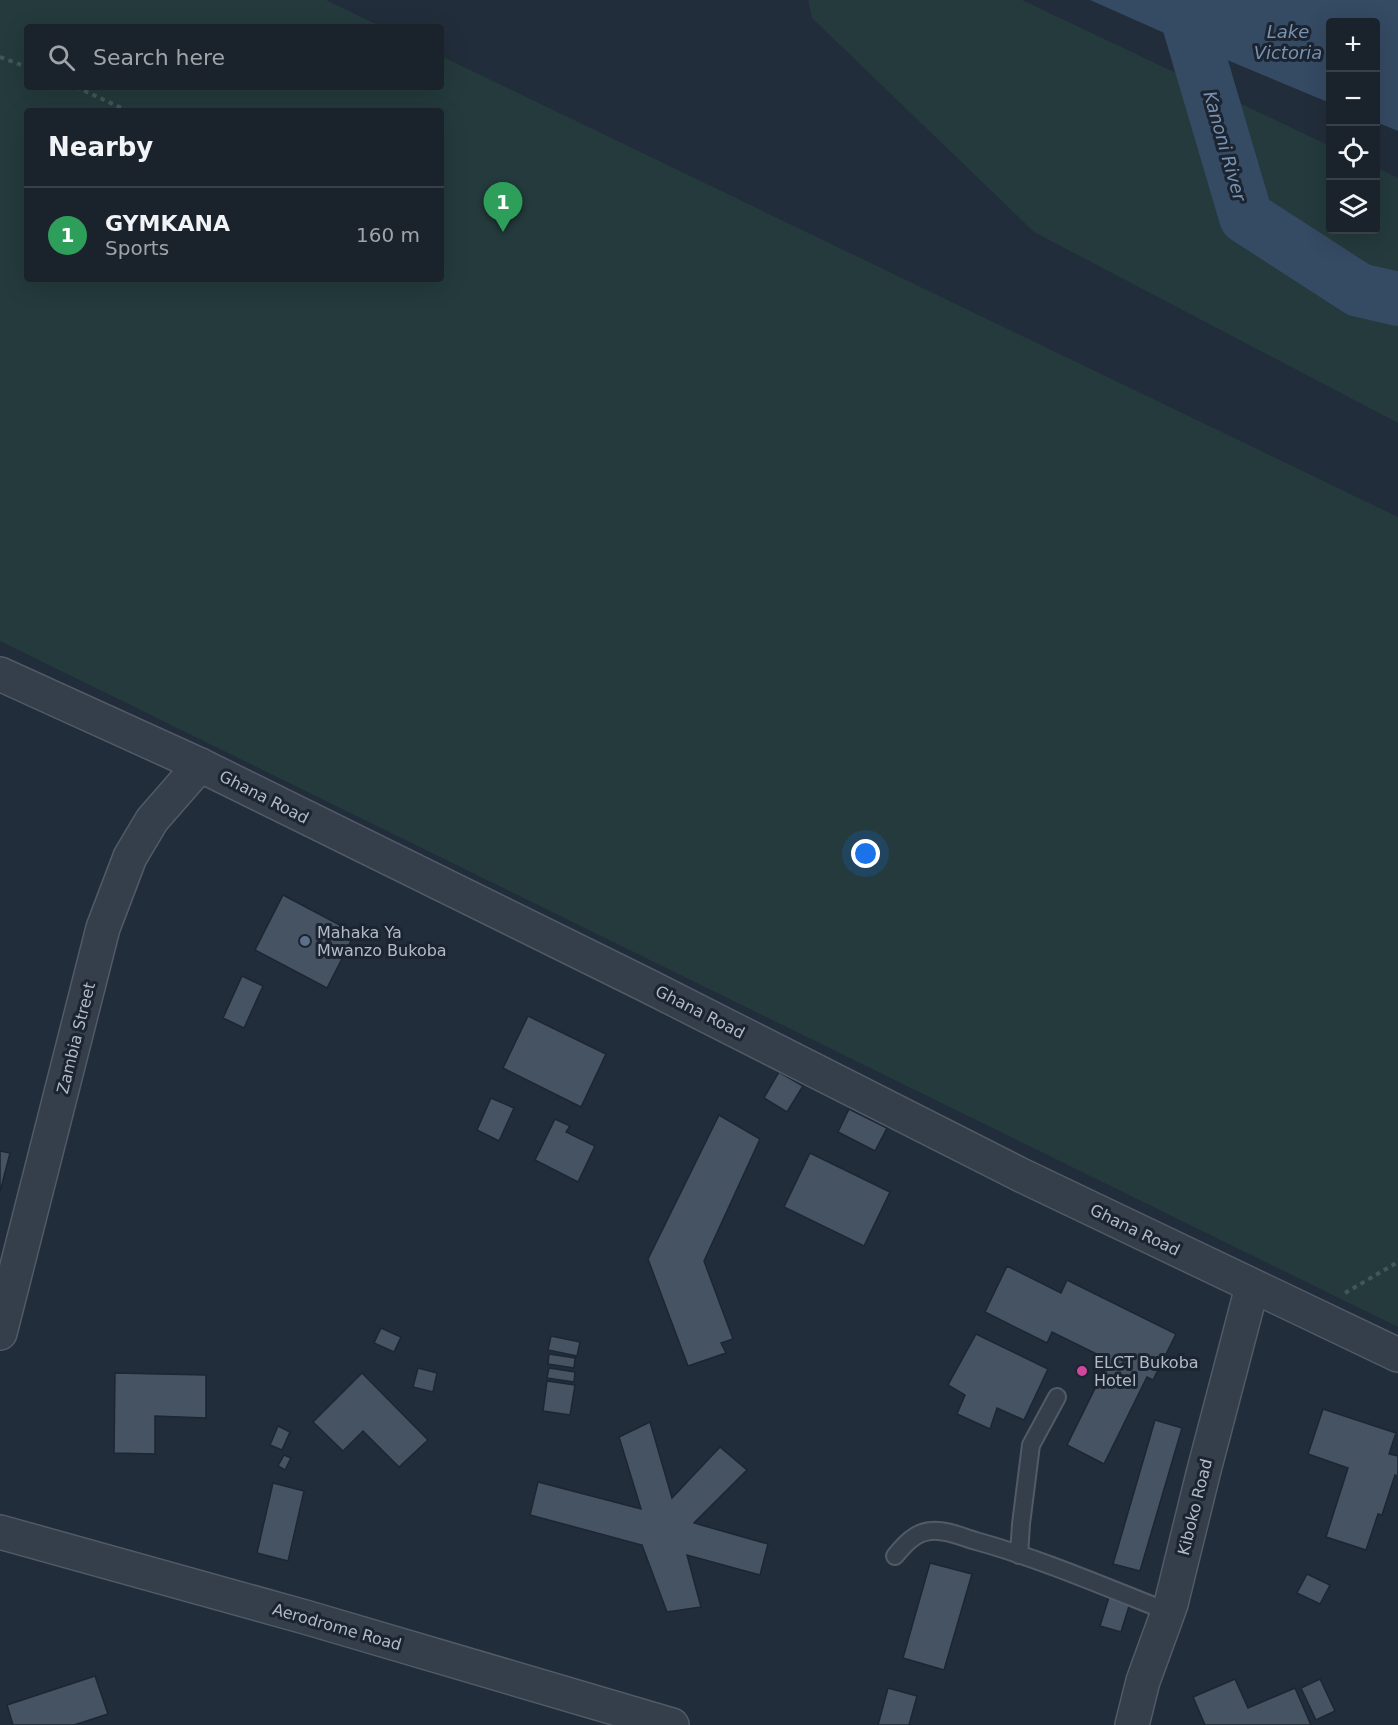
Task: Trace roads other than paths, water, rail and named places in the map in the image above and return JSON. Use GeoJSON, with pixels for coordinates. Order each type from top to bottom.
{"type":"FeatureCollection","features":[{"type":"Feature","properties":{"kind":"street","name":"Ghana Road"},"geometry":{"type":"LineString","coordinates":[[0,674],[200,765],[657,990],[1023,1176],[1398,1355]]}},
{"type":"Feature","properties":{"kind":"street","name":"Zambia Street"},"geometry":{"type":"LineString","coordinates":[[0,1334],[104,928],[130,857],[153,820],[200,765]]}},
{"type":"Feature","properties":{"kind":"street","name":"Kiboko Road"},"geometry":{"type":"LineString","coordinates":[[1132,1725],[1143,1681],[1169,1612],[1252,1287]]}},
{"type":"Feature","properties":{"kind":"street","name":"Aerodrome Road"},"geometry":{"type":"LineString","coordinates":[[0,1532],[305,1617],[672,1725]]}},
{"type":"Feature","properties":{"kind":"lane"},"geometry":{"type":"LineString","coordinates":[[1020,1555],[1021,1524],[1032,1445],[1057,1397]]}},
{"type":"Feature","properties":{"kind":"lane"},"geometry":{"type":"LineString","coordinates":[[895,1556],[906,1542],[931,1531],[947,1533],[1020,1555],[1169,1612]]}},
{"type":"Feature","properties":{"kind":"water","name":"Lake Victoria"},"geometry":{"type":"Polygon","coordinates":[[[1090,0],[1398,0],[1398,131],[1380,124],[1380,18],[1326,18],[1326,101],[1090,0]]]}},
{"type":"Feature","properties":{"kind":"waterway","name":"Kanoni River"},"geometry":{"type":"LineString","coordinates":[[1185,10],[1246,217],[1359,290],[1398,299]]}},
{"type":"Feature","properties":{"kind":"place","name":"GYMKANA"},"geometry":{"type":"Point","coordinates":[503,232]}},
{"type":"Feature","properties":{"kind":"place","name":"Mahaka Ya Mwanzo Bukoba"},"geometry":{"type":"Point","coordinates":[305,941]}},
{"type":"Feature","properties":{"kind":"place","name":"ELCT Bukoba Hotel"},"geometry":{"type":"Point","coordinates":[1082,1371]}}]}
